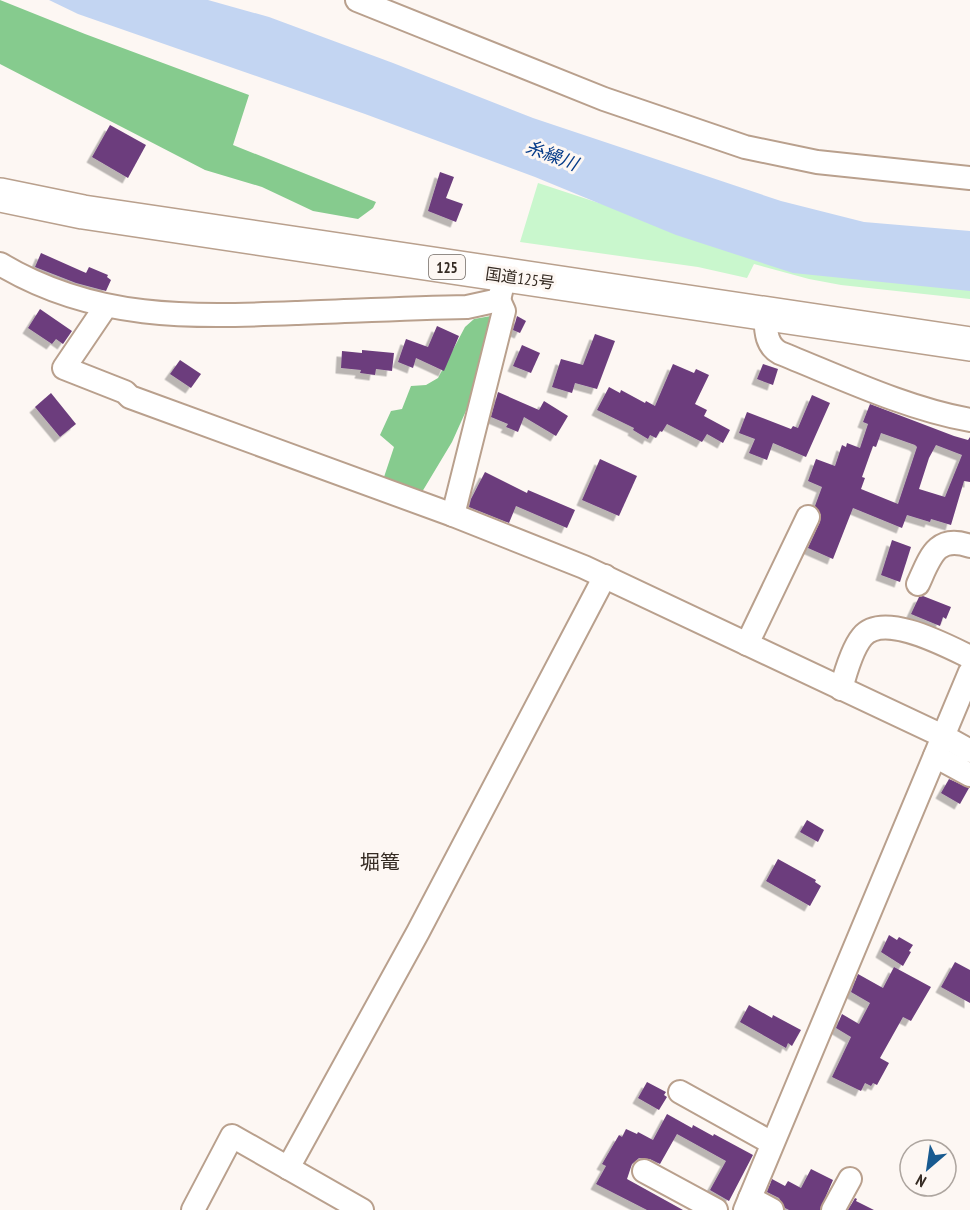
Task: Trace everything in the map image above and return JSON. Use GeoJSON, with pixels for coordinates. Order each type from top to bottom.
{"type":"FeatureCollection","features":[{"type":"Feature","properties":{"kind":"highway","name":"国道125号"},"geometry":{"type":"LineString","coordinates":[[0,195],[502,287],[765,313],[970,344]]}},
{"type":"Feature","properties":{"kind":"street"},"geometry":{"type":"LineString","coordinates":[[357,0],[604,99],[745,147],[817,162],[970,178]]}},
{"type":"Feature","properties":{"kind":"street"},"geometry":{"type":"LineString","coordinates":[[0,264],[55,290],[106,306],[134,312],[171,314],[241,315],[467,306],[502,287],[504,311],[453,515]]}},
{"type":"Feature","properties":{"kind":"street"},"geometry":{"type":"LineString","coordinates":[[106,306],[64,368],[125,392],[130,397],[453,515],[605,576],[841,689],[939,747],[970,775]]}},
{"type":"Feature","properties":{"kind":"street"},"geometry":{"type":"LineString","coordinates":[[765,313],[766,333],[771,345],[780,353],[895,398],[970,420]]}},
{"type":"Feature","properties":{"kind":"street"},"geometry":{"type":"LineString","coordinates":[[747,644],[808,517]]}},
{"type":"Feature","properties":{"kind":"street"},"geometry":{"type":"LineString","coordinates":[[918,584],[934,550],[952,542],[970,546]]}},
{"type":"Feature","properties":{"kind":"street"},"geometry":{"type":"LineString","coordinates":[[288,1168],[418,932],[605,576]]}},
{"type":"Feature","properties":{"kind":"street"},"geometry":{"type":"LineString","coordinates":[[841,689],[861,638],[876,629],[908,630],[970,657]]}},
{"type":"Feature","properties":{"kind":"street"},"geometry":{"type":"LineString","coordinates":[[772,1210],[747,1204],[970,672]]}},
{"type":"Feature","properties":{"kind":"street"},"geometry":{"type":"LineString","coordinates":[[939,747],[970,751]]}},
{"type":"Feature","properties":{"kind":"street"},"geometry":{"type":"LineString","coordinates":[[680,1092],[772,1143]]}},
{"type":"Feature","properties":{"kind":"street"},"geometry":{"type":"LineString","coordinates":[[193,1210],[232,1137],[362,1210]]}},
{"type":"Feature","properties":{"kind":"street"},"geometry":{"type":"LineString","coordinates":[[644,1171],[716,1210]]}},
{"type":"Feature","properties":{"kind":"street"},"geometry":{"type":"LineString","coordinates":[[833,1210],[849,1179]]}},
{"type":"Feature","properties":{"kind":"green space"},"geometry":{"type":"Polygon","coordinates":[[[0,0],[249,95],[233,145],[376,202],[373,208],[358,219],[313,211],[262,187],[205,170],[0,64],[0,0]]]}},
{"type":"Feature","properties":{"kind":"green space"},"geometry":{"type":"Polygon","coordinates":[[[538,183],[663,224],[970,286],[970,299],[841,285],[754,264],[747,278],[698,267],[520,242],[538,183]]]}},
{"type":"Feature","properties":{"kind":"green space"},"geometry":{"type":"Polygon","coordinates":[[[491,316],[470,402],[452,442],[422,492],[394,485],[384,477],[394,447],[380,435],[391,411],[402,409],[411,386],[426,385],[438,378],[465,327],[474,319],[491,316]]]}},
{"type":"Feature","properties":{"kind":"water","name":"糸繰川"},"geometry":{"type":"Polygon","coordinates":[[[49,0],[208,0],[269,17],[533,118],[781,201],[864,222],[970,231],[970,291],[793,273],[676,235],[535,177],[365,114],[78,14],[49,0]]]}},
{"type":"Feature","properties":{"kind":"building"},"geometry":{"type":"Polygon","coordinates":[[[110,125],[146,145],[128,178],[92,157],[110,125]]]}},
{"type":"Feature","properties":{"kind":"building"},"geometry":{"type":"Polygon","coordinates":[[[440,172],[454,177],[446,198],[463,204],[456,222],[428,211],[440,172]]]}},
{"type":"Feature","properties":{"kind":"building"},"geometry":{"type":"Polygon","coordinates":[[[41,253],[86,273],[89,267],[108,275],[107,277],[111,280],[106,291],[76,283],[35,267],[41,253]]]}},
{"type":"Feature","properties":{"kind":"building"},"geometry":{"type":"Polygon","coordinates":[[[40,309],[72,331],[63,344],[56,339],[52,344],[28,328],[40,309]]]}},
{"type":"Feature","properties":{"kind":"building"},"geometry":{"type":"Polygon","coordinates":[[[517,316],[526,321],[520,333],[513,330],[517,316]]]}},
{"type":"Feature","properties":{"kind":"building"},"geometry":{"type":"Polygon","coordinates":[[[437,326],[459,336],[444,371],[416,358],[413,368],[398,362],[406,339],[428,347],[437,326]]]}},
{"type":"Feature","properties":{"kind":"building"},"geometry":{"type":"Polygon","coordinates":[[[595,334],[615,341],[597,389],[575,383],[572,393],[552,387],[561,359],[583,365],[595,334]]]}},
{"type":"Feature","properties":{"kind":"building"},"geometry":{"type":"Polygon","coordinates":[[[522,345],[540,353],[531,373],[513,366],[522,345]]]}},
{"type":"Feature","properties":{"kind":"building"},"geometry":{"type":"Polygon","coordinates":[[[362,350],[394,353],[392,371],[376,369],[375,375],[360,373],[361,370],[341,368],[342,351],[362,353],[362,350]]]}},
{"type":"Feature","properties":{"kind":"building"},"geometry":{"type":"Polygon","coordinates":[[[180,360],[201,374],[191,388],[170,374],[180,360]]]}},
{"type":"Feature","properties":{"kind":"building"},"geometry":{"type":"Polygon","coordinates":[[[673,364],[694,373],[696,369],[709,375],[695,404],[707,410],[704,416],[730,430],[723,443],[707,434],[702,442],[667,424],[656,438],[650,435],[648,439],[633,430],[634,428],[597,410],[609,387],[620,393],[621,390],[655,406],[673,364]]]}},
{"type":"Feature","properties":{"kind":"building"},"geometry":{"type":"Polygon","coordinates":[[[763,364],[778,369],[773,385],[757,379],[763,364]]]}},
{"type":"Feature","properties":{"kind":"building"},"geometry":{"type":"Polygon","coordinates":[[[498,392],[539,410],[544,401],[568,416],[556,436],[524,417],[518,432],[506,427],[508,424],[491,417],[498,392]]]}},
{"type":"Feature","properties":{"kind":"building"},"geometry":{"type":"Polygon","coordinates":[[[51,393],[76,424],[60,437],[35,407],[51,393]]]}},
{"type":"Feature","properties":{"kind":"building"},"geometry":{"type":"Polygon","coordinates":[[[812,395],[830,403],[806,457],[773,443],[767,460],[749,453],[755,439],[739,433],[747,412],[791,429],[793,426],[798,428],[812,395]]]}},
{"type":"Feature","properties":{"kind":"building"},"geometry":{"type":"Polygon","coordinates":[[[870,404],[954,436],[968,440],[970,437],[970,482],[964,481],[951,525],[907,515],[902,528],[853,508],[833,559],[808,548],[820,522],[821,515],[815,506],[822,487],[808,481],[816,459],[835,466],[842,445],[846,447],[847,443],[860,448],[868,424],[863,422],[870,404]],[[881,433],[876,447],[873,446],[862,477],[865,478],[861,489],[898,504],[917,447],[881,433]],[[936,445],[929,458],[919,489],[945,497],[962,455],[936,445]]]}},
{"type":"Feature","properties":{"kind":"building"},"geometry":{"type":"Polygon","coordinates":[[[600,459],[637,476],[619,516],[582,500],[600,459]]]}},
{"type":"Feature","properties":{"kind":"building"},"geometry":{"type":"Polygon","coordinates":[[[485,472],[527,493],[528,490],[575,510],[567,528],[516,506],[509,523],[469,507],[485,472]]]}},
{"type":"Feature","properties":{"kind":"building"},"geometry":{"type":"Polygon","coordinates":[[[892,540],[911,547],[900,582],[881,575],[892,540]]]}},
{"type":"Feature","properties":{"kind":"building"},"geometry":{"type":"Polygon","coordinates":[[[923,596],[951,607],[946,619],[943,617],[940,626],[911,614],[919,597],[923,596]]]}},
{"type":"Feature","properties":{"kind":"building"},"geometry":{"type":"Polygon","coordinates":[[[949,779],[969,788],[960,804],[941,793],[949,779]]]}},
{"type":"Feature","properties":{"kind":"building"},"geometry":{"type":"Polygon","coordinates":[[[807,820],[824,830],[818,842],[800,832],[807,820]]]}},
{"type":"Feature","properties":{"kind":"building"},"geometry":{"type":"Polygon","coordinates":[[[778,859],[816,880],[815,882],[821,886],[810,906],[766,881],[778,859]]]}},
{"type":"Feature","properties":{"kind":"building"},"geometry":{"type":"Polygon","coordinates":[[[889,935],[897,940],[899,937],[913,945],[903,966],[881,952],[889,935]]]}},
{"type":"Feature","properties":{"kind":"building"},"geometry":{"type":"Polygon","coordinates":[[[955,962],[970,970],[970,1003],[941,987],[955,962]]]}},
{"type":"Feature","properties":{"kind":"building"},"geometry":{"type":"Polygon","coordinates":[[[894,967],[931,987],[911,1021],[903,1017],[880,1058],[889,1063],[877,1085],[873,1083],[871,1086],[865,1083],[861,1091],[832,1077],[851,1037],[836,1028],[842,1014],[859,1024],[870,1003],[851,992],[858,974],[883,988],[894,967]]]}},
{"type":"Feature","properties":{"kind":"building"},"geometry":{"type":"Polygon","coordinates":[[[749,1005],[801,1030],[792,1046],[788,1043],[786,1048],[740,1022],[749,1005]]]}},
{"type":"Feature","properties":{"kind":"building"},"geometry":{"type":"Polygon","coordinates":[[[647,1082],[666,1092],[664,1095],[667,1097],[659,1110],[638,1098],[647,1082]]]}},
{"type":"Feature","properties":{"kind":"building"},"geometry":{"type":"Polygon","coordinates":[[[667,1114],[692,1128],[693,1125],[713,1136],[714,1134],[753,1155],[729,1201],[710,1190],[726,1161],[677,1134],[660,1164],[650,1159],[639,1158],[632,1164],[627,1179],[683,1210],[647,1210],[596,1184],[606,1166],[602,1164],[619,1135],[622,1137],[626,1129],[653,1140],[667,1114]]]}},
{"type":"Feature","properties":{"kind":"building"},"geometry":{"type":"Polygon","coordinates":[[[811,1169],[833,1180],[820,1210],[789,1210],[779,1198],[767,1192],[772,1179],[785,1186],[788,1181],[801,1188],[811,1169]]]}},
{"type":"Feature","properties":{"kind":"building"},"geometry":{"type":"Polygon","coordinates":[[[855,1198],[856,1201],[874,1210],[848,1210],[855,1198]]]}},
{"type":"Feature","properties":{"kind":"district","name":"堀篭"},"geometry":{"type":"Point","coordinates":[380,862]}}]}
